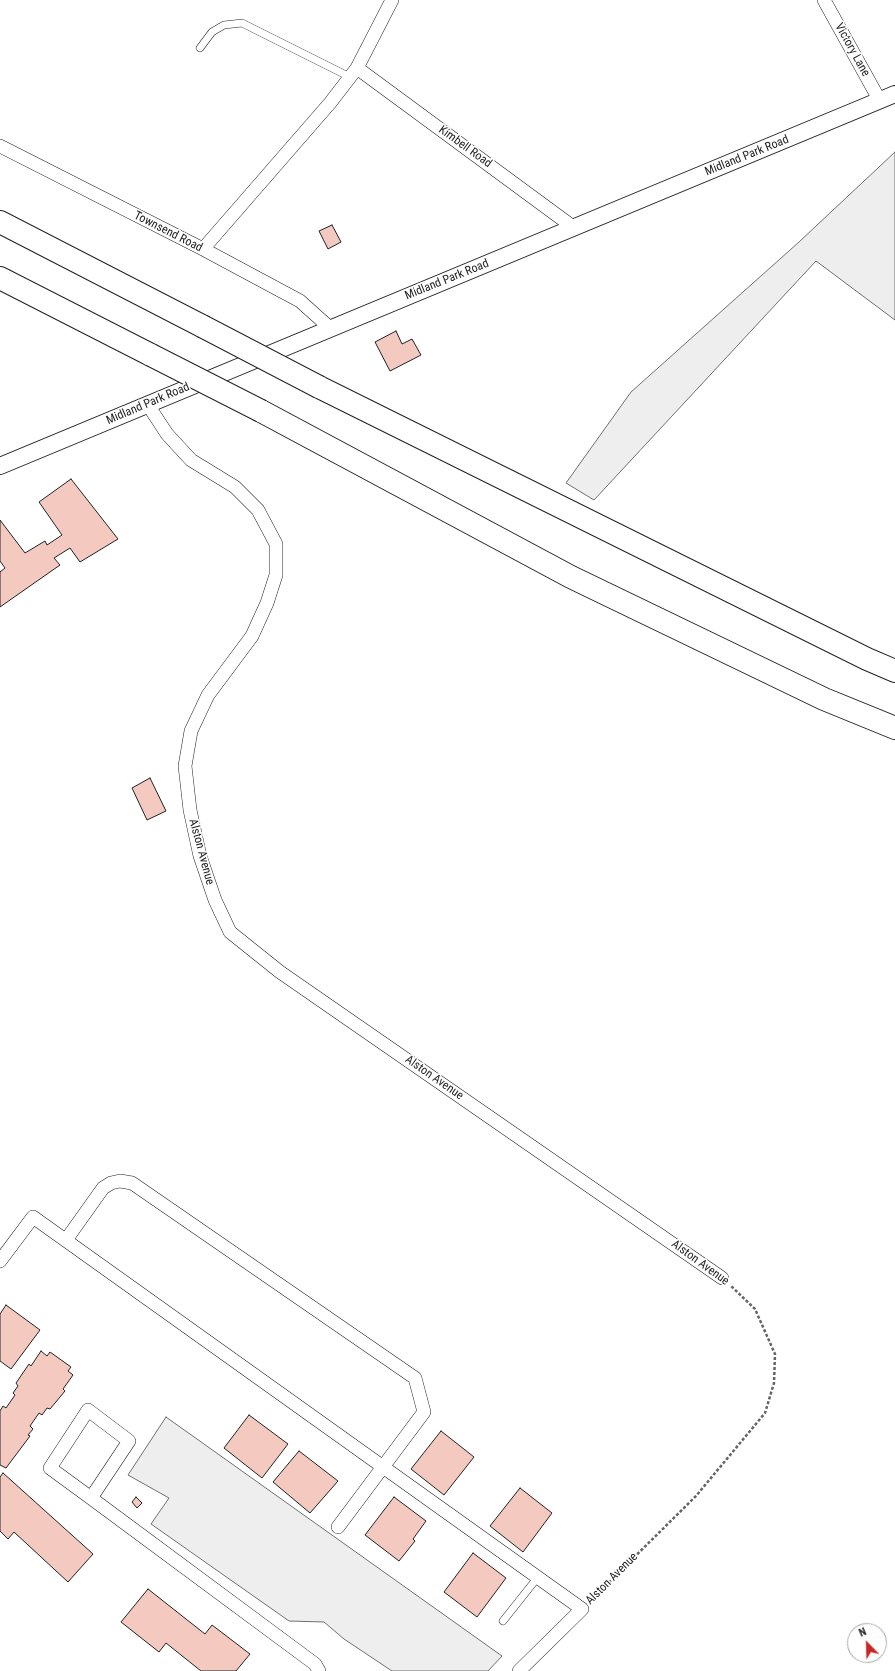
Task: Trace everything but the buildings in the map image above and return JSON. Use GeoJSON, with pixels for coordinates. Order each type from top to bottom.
{"type":"FeatureCollection","features":[{"type":"Feature","properties":{"kind":"highway"},"geometry":{"type":"LineString","coordinates":[[0,222],[319,387],[860,656],[895,671]]}},
{"type":"Feature","properties":{"kind":"highway"},"geometry":{"type":"LineString","coordinates":[[0,278],[261,412],[571,577],[824,699],[895,728]]}},
{"type":"Feature","properties":{"kind":"street"},"geometry":{"type":"LineString","coordinates":[[203,249],[330,103],[353,72],[392,0]]}},
{"type":"Feature","properties":{"kind":"street","name":"Victory Lane"},"geometry":{"type":"LineString","coordinates":[[824,0],[880,101]]}},
{"type":"Feature","properties":{"kind":"street","name":"Kimbell Road"},"geometry":{"type":"LineString","coordinates":[[353,72],[573,227]]}},
{"type":"Feature","properties":{"kind":"street","name":"Midland Park Road"},"geometry":{"type":"LineString","coordinates":[[0,466],[895,94]]}},
{"type":"Feature","properties":{"kind":"street","name":"Townsend Road"},"geometry":{"type":"LineString","coordinates":[[0,146],[203,249],[300,301],[330,328]]}},
{"type":"Feature","properties":{"kind":"street","name":"Alston Avenue"},"geometry":{"type":"LineString","coordinates":[[148,405],[167,434],[191,460],[235,487],[258,510],[276,544],[276,575],[267,603],[252,636],[208,695],[191,731],[185,766],[190,810],[200,856],[215,900],[230,932],[280,972],[722,1278]]}},
{"type":"Feature","properties":{"kind":"street"},"geometry":{"type":"LineString","coordinates":[[66,1240],[103,1188],[111,1182],[120,1181],[132,1183],[415,1378],[424,1412],[338,1527]]}},
{"type":"Feature","properties":{"kind":"street"},"geometry":{"type":"LineString","coordinates":[[0,1261],[33,1217],[582,1609]]}},
{"type":"Feature","properties":{"kind":"street"},"geometry":{"type":"LineString","coordinates":[[91,1498],[130,1441],[88,1410],[50,1468],[315,1664],[319,1671]]}},
{"type":"Feature","properties":{"kind":"street","name":"Alston Avenue"},"geometry":{"type":"LineString","coordinates":[[519,1671],[582,1609]]}},
{"type":"Feature","properties":{"kind":"lane"},"geometry":{"type":"LineString","coordinates":[[200,48],[212,32],[224,25],[242,23],[353,72]]}},
{"type":"Feature","properties":{"kind":"lane"},"geometry":{"type":"LineString","coordinates":[[503,1621],[538,1577]]}},
{"type":"Feature","properties":{"kind":"path","name":"Alston Avenue"},"geometry":{"type":"LineString","coordinates":[[582,1609],[696,1496],[766,1413],[774,1383],[775,1354],[755,1309],[722,1278]]}},
{"type":"Feature","properties":{"kind":"shaded area"},"geometry":{"type":"Polygon","coordinates":[[[895,152],[895,320],[816,261],[594,500],[566,483],[631,392],[799,242],[895,152]]]}},
{"type":"Feature","properties":{"kind":"shaded area"},"geometry":{"type":"Polygon","coordinates":[[[166,1417],[502,1656],[488,1671],[392,1671],[344,1639],[324,1622],[289,1621],[151,1524],[169,1498],[128,1475],[166,1417]]]}}]}
